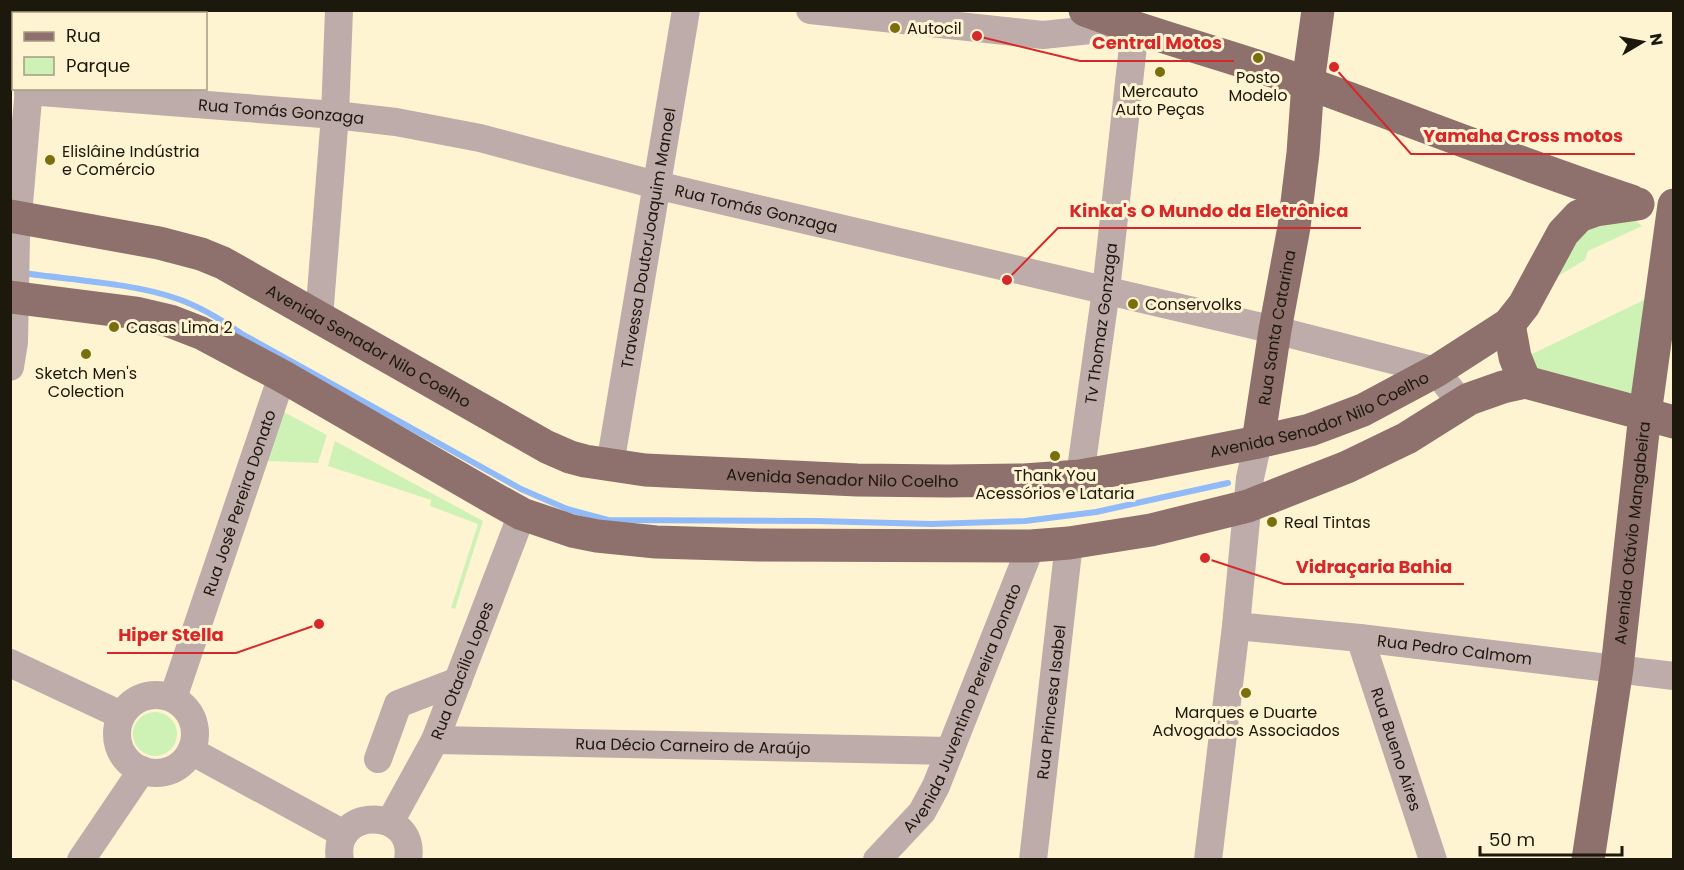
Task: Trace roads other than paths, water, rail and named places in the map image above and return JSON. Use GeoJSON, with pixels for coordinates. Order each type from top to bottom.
{"type":"FeatureCollection","features":[{"type":"Feature","properties":{"kind":"main road"},"geometry":{"type":"LineString","coordinates":[[1085,10],[1308,83],[1547,173],[1638,204],[1673,209]]}},
{"type":"Feature","properties":{"kind":"main road","name":"Rua Santa Catarina"},"geometry":{"type":"LineString","coordinates":[[1258,442],[1275,330],[1294,228],[1308,83],[1318,10]]}},
{"type":"Feature","properties":{"kind":"main road"},"geometry":{"type":"LineString","coordinates":[[1547,173],[1559,205],[1563,233]]}},
{"type":"Feature","properties":{"kind":"main road","name":"Avenida Senador Nilo Coelho"},"geometry":{"type":"LineString","coordinates":[[15,223],[159,243],[201,254],[223,263],[547,447],[570,457],[645,471],[857,480],[1024,480],[1080,476],[1258,442],[1310,430],[1363,410],[1436,370],[1509,324],[1524,305],[1563,233],[1579,216],[1614,206],[1638,204]]}},
{"type":"Feature","properties":{"kind":"main road","name":"Avenida Otávio Mangabeira"},"geometry":{"type":"LineString","coordinates":[[1588,860],[1617,668],[1659,418],[1673,209]]}},
{"type":"Feature","properties":{"kind":"main road"},"geometry":{"type":"LineString","coordinates":[[14,293],[136,312],[170,321],[201,333],[282,376],[522,513],[588,534],[656,542],[758,546],[1031,546],[1069,543],[1151,530],[1248,506],[1347,467],[1407,438],[1461,403],[1490,391],[1525,382],[1659,418]]}},
{"type":"Feature","properties":{"kind":"main road"},"geometry":{"type":"LineString","coordinates":[[1509,324],[1515,357],[1525,382]]}},
{"type":"Feature","properties":{"kind":"street"},"geometry":{"type":"LineString","coordinates":[[320,318],[335,115],[339,10]]}},
{"type":"Feature","properties":{"kind":"street","name":"Travessa DoutorJoaquim Manoel"},"geometry":{"type":"LineString","coordinates":[[610,465],[686,10]]}},
{"type":"Feature","properties":{"kind":"street"},"geometry":{"type":"LineString","coordinates":[[810,10],[1043,35],[1132,27]]}},
{"type":"Feature","properties":{"kind":"street","name":"Tv Thomaz Gonzaga"},"geometry":{"type":"LineString","coordinates":[[1080,476],[1106,291],[1132,27]]}},
{"type":"Feature","properties":{"kind":"street"},"geometry":{"type":"LineString","coordinates":[[10,367],[14,342],[15,223],[29,90]]}},
{"type":"Feature","properties":{"kind":"street","name":"Rua Tomás Gonzaga"},"geometry":{"type":"LineString","coordinates":[[29,90],[335,115],[396,122],[480,138],[656,185],[1436,370]]}},
{"type":"Feature","properties":{"kind":"street"},"geometry":{"type":"LineString","coordinates":[[1436,370],[1461,403]]}},
{"type":"Feature","properties":{"kind":"street","name":"Rua José Pereira Donato"},"geometry":{"type":"LineString","coordinates":[[173,698],[282,376]]}},
{"type":"Feature","properties":{"kind":"street","name":"Rua Santa Catarina"},"geometry":{"type":"LineString","coordinates":[[1208,860],[1236,626],[1250,478],[1258,442]]}},
{"type":"Feature","properties":{"kind":"street","name":"Rua Otacílio Lopes"},"geometry":{"type":"LineString","coordinates":[[390,822],[435,740],[522,513]]}},
{"type":"Feature","properties":{"kind":"street","name":"Rua Princesa Isabel"},"geometry":{"type":"LineString","coordinates":[[1033,860],[1069,543]]}},
{"type":"Feature","properties":{"kind":"street","name":"Avenida Juventino Pereira Donato"},"geometry":{"type":"LineString","coordinates":[[876,860],[922,812],[950,751],[1031,546]]}},
{"type":"Feature","properties":{"kind":"street","name":"Rua Pedro Calmom"},"geometry":{"type":"LineString","coordinates":[[1236,626],[1360,638],[1674,676]]}},
{"type":"Feature","properties":{"kind":"street","name":"Rua Bueno Aires"},"geometry":{"type":"LineString","coordinates":[[1360,638],[1433,860]]}},
{"type":"Feature","properties":{"kind":"street"},"geometry":{"type":"LineString","coordinates":[[10,663],[122,715]]}},
{"type":"Feature","properties":{"kind":"street"},"geometry":{"type":"LineString","coordinates":[[378,759],[389,701],[458,681]]}},
{"type":"Feature","properties":{"kind":"street"},"geometry":{"type":"LineString","coordinates":[[149,695],[173,698],[183,705],[190,715],[195,739],[191,751],[176,768],[153,773],[142,770],[131,764],[122,754],[117,728],[122,715],[128,706],[149,695]]}},
{"type":"Feature","properties":{"kind":"street","name":"Rua Décio Carneiro de Araújo"},"geometry":{"type":"LineString","coordinates":[[435,740],[950,751]]}},
{"type":"Feature","properties":{"kind":"street"},"geometry":{"type":"LineString","coordinates":[[191,751],[342,847],[360,821],[380,819],[390,822],[400,830],[406,840],[408,860]]}},
{"type":"Feature","properties":{"kind":"street"},"geometry":{"type":"LineString","coordinates":[[81,860],[142,770]]}},
{"type":"Feature","properties":{"kind":"waterway"},"geometry":{"type":"LineString","coordinates":[[23,273],[142,289],[187,302],[521,489],[567,509],[608,520],[931,524],[1025,521],[1096,512],[1228,483]]}},
{"type":"Feature","properties":{"kind":"place","name":"Autocil"},"geometry":{"type":"Point","coordinates":[895,28]}},
{"type":"Feature","properties":{"kind":"place","name":"Central Motos"},"geometry":{"type":"Point","coordinates":[977,36]}},
{"type":"Feature","properties":{"kind":"place","name":"Posto Modelo"},"geometry":{"type":"Point","coordinates":[1258,58]}},
{"type":"Feature","properties":{"kind":"place","name":"Yamaha Cross motos"},"geometry":{"type":"Point","coordinates":[1334,67]}},
{"type":"Feature","properties":{"kind":"place","name":"Mercauto Auto Peças"},"geometry":{"type":"Point","coordinates":[1160,72]}},
{"type":"Feature","properties":{"kind":"place","name":"Elislâine Indústria e Comércio"},"geometry":{"type":"Point","coordinates":[50,160]}},
{"type":"Feature","properties":{"kind":"place","name":"Kinka's O Mundo da Eletrônica"},"geometry":{"type":"Point","coordinates":[1007,280]}},
{"type":"Feature","properties":{"kind":"place","name":"Conservolks"},"geometry":{"type":"Point","coordinates":[1133,304]}},
{"type":"Feature","properties":{"kind":"place","name":"Casas Lima 2"},"geometry":{"type":"Point","coordinates":[114,327]}},
{"type":"Feature","properties":{"kind":"place","name":"Sketch Men's Colection"},"geometry":{"type":"Point","coordinates":[86,354]}},
{"type":"Feature","properties":{"kind":"place","name":"Thank You Acessórios e Lataria"},"geometry":{"type":"Point","coordinates":[1055,456]}},
{"type":"Feature","properties":{"kind":"place","name":"Real Tintas"},"geometry":{"type":"Point","coordinates":[1272,522]}},
{"type":"Feature","properties":{"kind":"place","name":"Vidraçaria Bahia"},"geometry":{"type":"Point","coordinates":[1205,558]}},
{"type":"Feature","properties":{"kind":"place","name":"Hiper Stella"},"geometry":{"type":"Point","coordinates":[319,624]}},
{"type":"Feature","properties":{"kind":"place","name":"Marques e Duarte Advogados Associados"},"geometry":{"type":"Point","coordinates":[1246,693]}}]}
